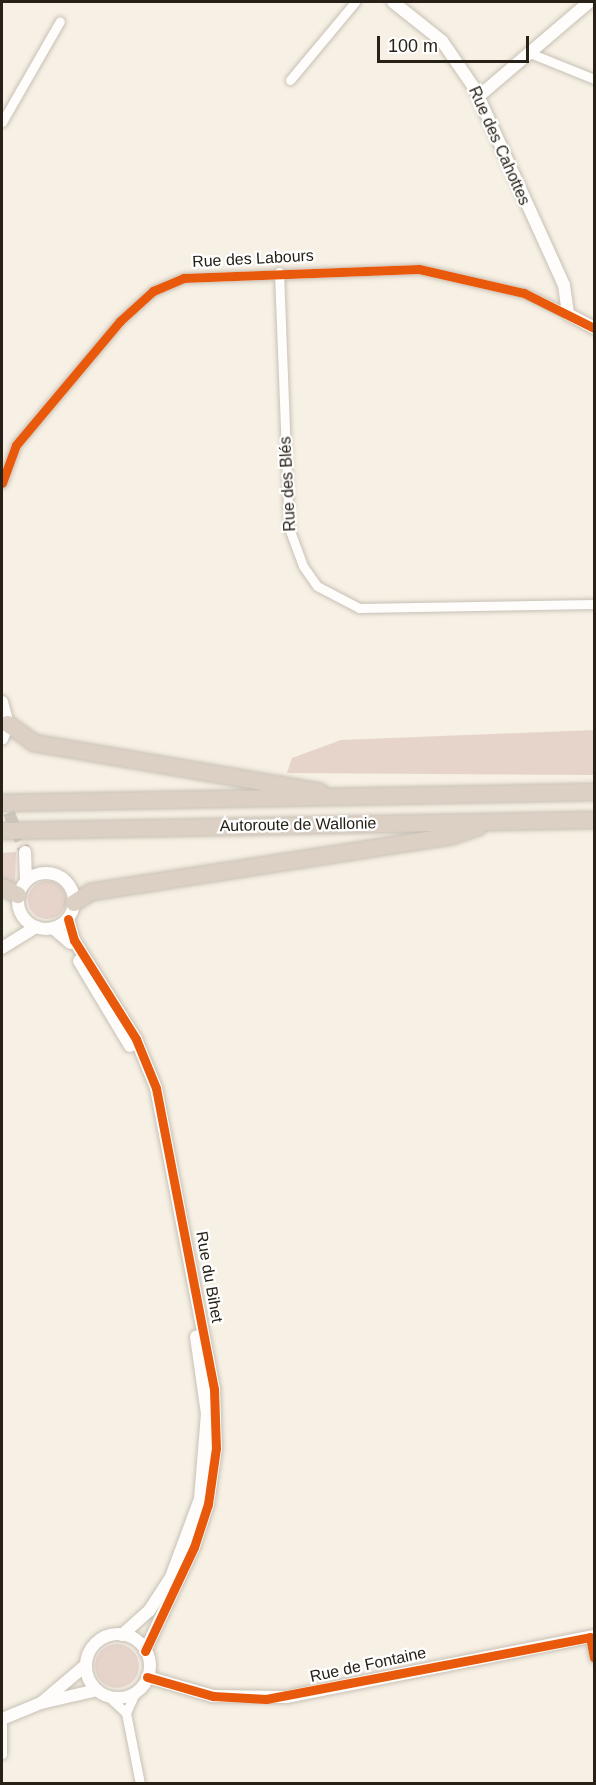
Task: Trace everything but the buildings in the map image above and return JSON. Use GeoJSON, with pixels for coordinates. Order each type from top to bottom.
{"type":"FeatureCollection","features":[{"type":"Feature","properties":{"kind":"highway"},"geometry":{"type":"LineString","coordinates":[[5,732],[34,743],[291,784],[335,797]]}},
{"type":"Feature","properties":{"kind":"highway","name":"Autoroute de Wallonie"},"geometry":{"type":"LineString","coordinates":[[2,803],[594,792]]}},
{"type":"Feature","properties":{"kind":"highway","name":"Autoroute de Wallonie"},"geometry":{"type":"LineString","coordinates":[[2,831],[594,820]]}},
{"type":"Feature","properties":{"kind":"highway"},"geometry":{"type":"LineString","coordinates":[[74,903],[91,892],[452,836],[493,822]]}},
{"type":"Feature","properties":{"kind":"highway"},"geometry":{"type":"LineString","coordinates":[[2,887],[21,895]]}},
{"type":"Feature","properties":{"kind":"street"},"geometry":{"type":"LineString","coordinates":[[292,80],[355,2]]}},
{"type":"Feature","properties":{"kind":"street","name":"Rue des Cahottes"},"geometry":{"type":"LineString","coordinates":[[393,2],[442,40],[479,96],[564,285],[568,314]]}},
{"type":"Feature","properties":{"kind":"street"},"geometry":{"type":"LineString","coordinates":[[479,96],[588,2]]}},
{"type":"Feature","properties":{"kind":"street"},"geometry":{"type":"LineString","coordinates":[[2,122],[60,21]]}},
{"type":"Feature","properties":{"kind":"street"},"geometry":{"type":"LineString","coordinates":[[530,53],[594,79]]}},
{"type":"Feature","properties":{"kind":"street","name":"Rue des Labours"},"geometry":{"type":"LineString","coordinates":[[2,483],[6,463],[28,429],[120,321],[153,291],[207,274],[419,269],[524,293],[594,328]]}},
{"type":"Feature","properties":{"kind":"street","name":"Rue des Blés"},"geometry":{"type":"LineString","coordinates":[[279,272],[289,528],[303,566],[317,586],[359,608],[594,604]]}},
{"type":"Feature","properties":{"kind":"street"},"geometry":{"type":"LineString","coordinates":[[2,702],[5,732]]}},
{"type":"Feature","properties":{"kind":"street"},"geometry":{"type":"LineString","coordinates":[[25,852],[42,873],[62,877],[74,903],[68,919],[53,928],[36,927],[6,943],[21,895],[25,852]]}},
{"type":"Feature","properties":{"kind":"street"},"geometry":{"type":"LineString","coordinates":[[21,895],[42,873]]}},
{"type":"Feature","properties":{"kind":"street"},"geometry":{"type":"LineString","coordinates":[[21,895],[36,927]]}},
{"type":"Feature","properties":{"kind":"street","name":"Rue du Bihet"},"geometry":{"type":"LineString","coordinates":[[68,919],[74,940],[136,1039],[156,1088],[214,1389],[216,1448],[208,1504],[194,1547],[145,1651],[147,1677]]}},
{"type":"Feature","properties":{"kind":"street","name":"Rue du Bihet"},"geometry":{"type":"LineString","coordinates":[[41,1703],[86,1665],[102,1639],[122,1635],[154,1605],[187,1543],[207,1452],[206,1394],[149,1090],[129,1042],[69,942],[53,928]]}},
{"type":"Feature","properties":{"kind":"street"},"geometry":{"type":"LineString","coordinates":[[122,1635],[145,1651]]}},
{"type":"Feature","properties":{"kind":"street"},"geometry":{"type":"LineString","coordinates":[[592,1636],[594,1658]]}},
{"type":"Feature","properties":{"kind":"street","name":"Rue de Fontaine"},"geometry":{"type":"LineString","coordinates":[[147,1677],[213,1696],[286,1697],[592,1636]]}},
{"type":"Feature","properties":{"kind":"street"},"geometry":{"type":"LineString","coordinates":[[86,1665],[97,1690],[109,1697],[126,1715],[140,1784]]}},
{"type":"Feature","properties":{"kind":"street"},"geometry":{"type":"LineString","coordinates":[[126,1715],[135,1693],[147,1677]]}},
{"type":"Feature","properties":{"kind":"street","name":"Rue du Bihet"},"geometry":{"type":"LineString","coordinates":[[2,1719],[41,1703],[97,1690]]}},
{"type":"Feature","properties":{"kind":"street"},"geometry":{"type":"LineString","coordinates":[[109,1697],[135,1693]]}},
{"type":"Feature","properties":{"kind":"street"},"geometry":{"type":"LineString","coordinates":[[2,1725],[2,1754]]}},
{"type":"Feature","properties":{"kind":"shaded area"},"geometry":{"type":"Polygon","coordinates":[[[594,730],[594,775],[287,773],[292,758],[341,740],[594,730]]]}},
{"type":"Feature","properties":{"kind":"shaded area"},"geometry":{"type":"Polygon","coordinates":[[[16,852],[15,883],[2,881],[2,853],[16,852]]]}},
{"type":"Feature","properties":{"kind":"shaded area"},"geometry":{"type":"Polygon","coordinates":[[[47,881],[60,887],[66,900],[60,913],[47,919],[34,913],[28,900],[34,887],[47,881]]]}},
{"type":"Feature","properties":{"kind":"shaded area"},"geometry":{"type":"Polygon","coordinates":[[[117,1644],[133,1650],[139,1666],[133,1682],[117,1688],[101,1682],[95,1666],[101,1650],[117,1644]]]}},
{"type":"Feature","properties":{"kind":"tunnel"},"geometry":{"type":"LineString","coordinates":[[2,796],[25,852]]}},
{"type":"Feature","properties":{"kind":"cycle path"},"geometry":{"type":"LineString","coordinates":[[2,483],[16,445],[120,321],[153,291],[183,278],[419,269],[524,293],[594,328]]}},
{"type":"Feature","properties":{"kind":"cycle path"},"geometry":{"type":"LineString","coordinates":[[68,919],[74,940],[136,1039],[156,1088],[214,1389],[216,1448],[208,1504],[194,1547],[145,1651]]}},
{"type":"Feature","properties":{"kind":"cycle path"},"geometry":{"type":"LineString","coordinates":[[147,1677],[213,1696],[266,1699],[590,1637],[594,1658]]}}]}
